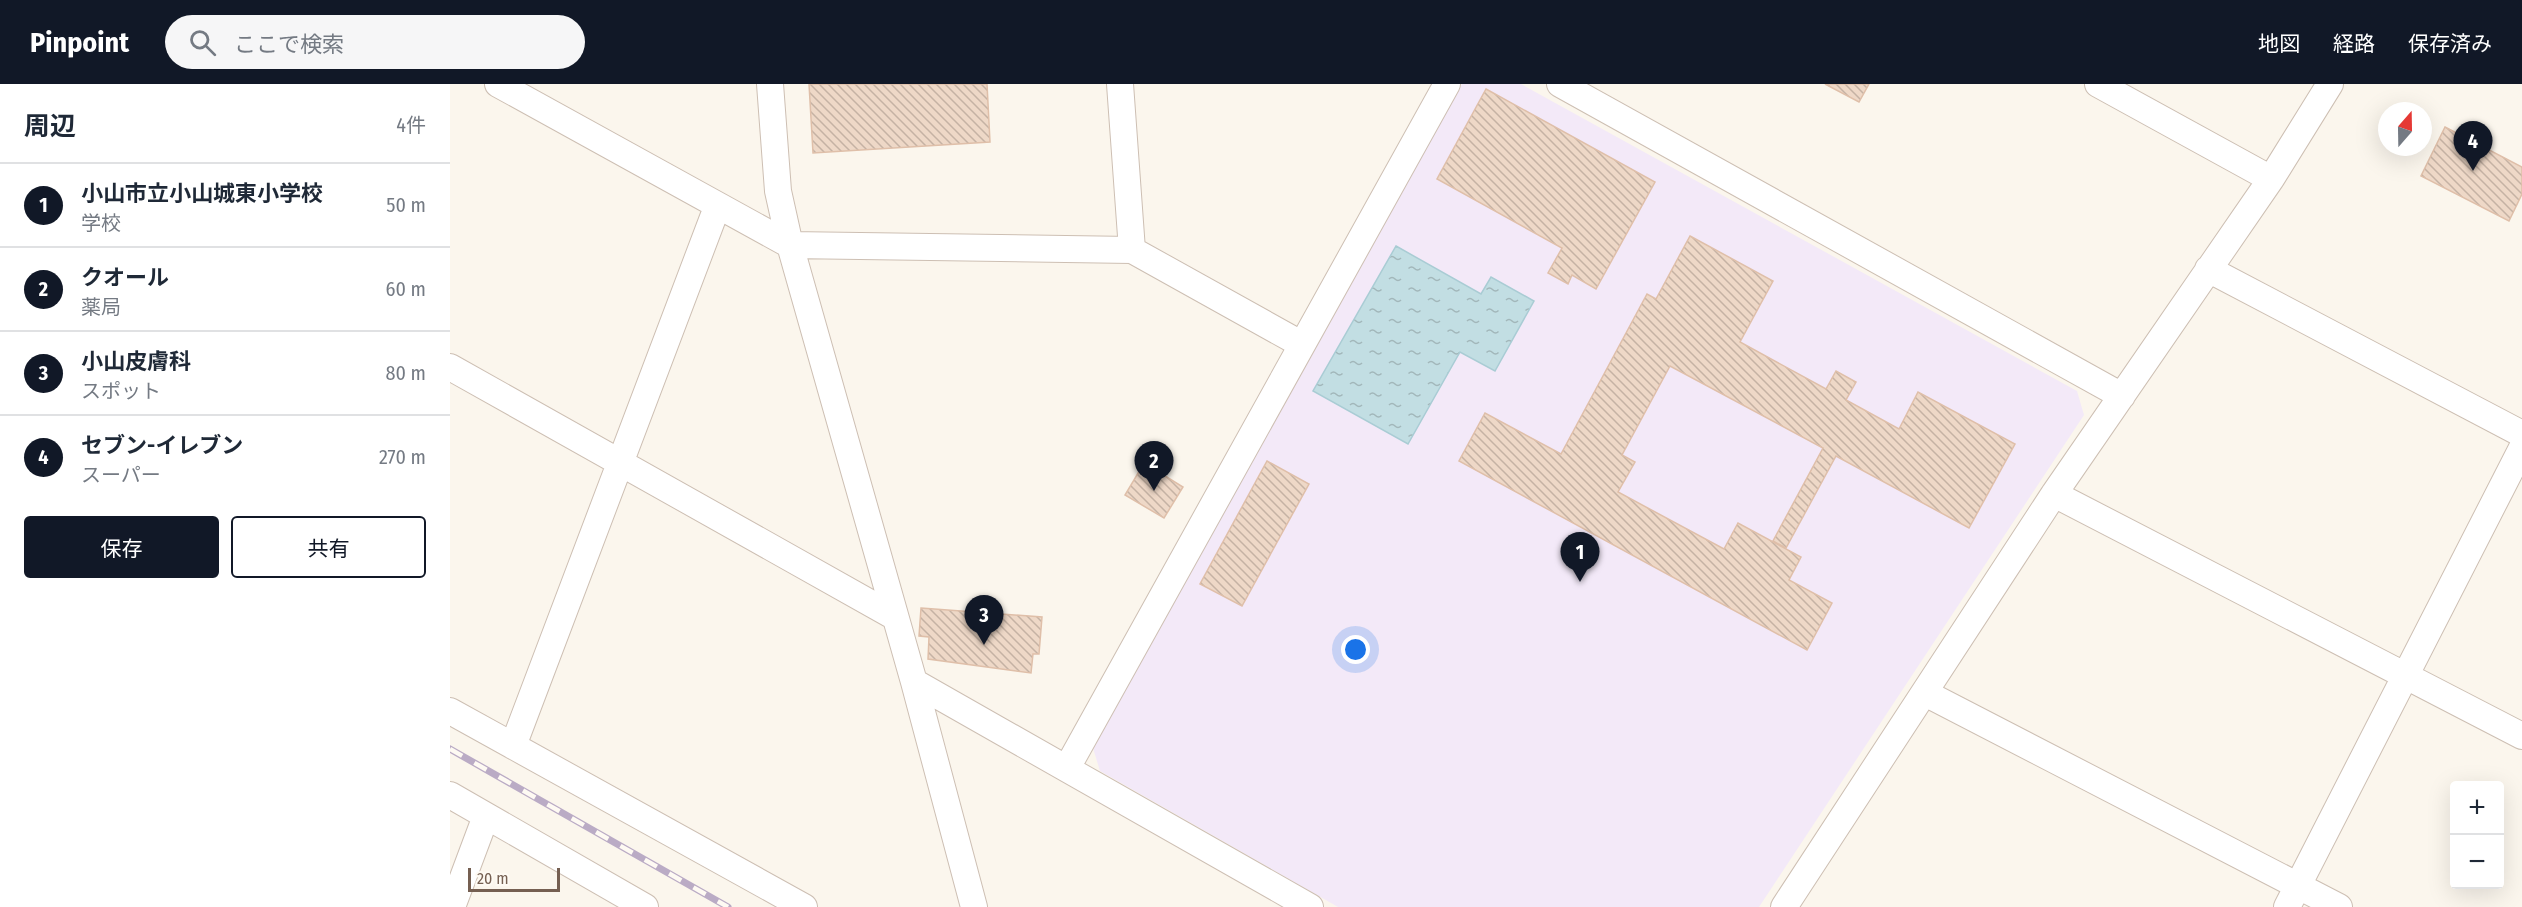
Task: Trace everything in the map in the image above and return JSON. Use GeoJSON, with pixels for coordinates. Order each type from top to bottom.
{"type":"FeatureCollection","features":[{"type":"Feature","properties":{"kind":"street"},"geometry":{"type":"LineString","coordinates":[[498,84],[717,207],[790,245],[1132,250],[1301,344]]}},
{"type":"Feature","properties":{"kind":"street"},"geometry":{"type":"LineString","coordinates":[[770,84],[778,191],[790,245],[914,682],[974,907]]}},
{"type":"Feature","properties":{"kind":"street"},"geometry":{"type":"LineString","coordinates":[[1120,84],[1132,250]]}},
{"type":"Feature","properties":{"kind":"street"},"geometry":{"type":"LineString","coordinates":[[1067,768],[1447,84]]}},
{"type":"Feature","properties":{"kind":"street"},"geometry":{"type":"LineString","coordinates":[[1560,84],[2122,396]]}},
{"type":"Feature","properties":{"kind":"street"},"geometry":{"type":"LineString","coordinates":[[2098,84],[2271,179]]}},
{"type":"Feature","properties":{"kind":"street"},"geometry":{"type":"LineString","coordinates":[[1794,904],[1925,693],[2054,494],[2271,179],[2330,84]]}},
{"type":"Feature","properties":{"kind":"street"},"geometry":{"type":"LineString","coordinates":[[513,746],[717,207]]}},
{"type":"Feature","properties":{"kind":"street"},"geometry":{"type":"LineString","coordinates":[[2208,269],[2522,434]]}},
{"type":"Feature","properties":{"kind":"street"},"geometry":{"type":"LineString","coordinates":[[450,367],[895,617]]}},
{"type":"Feature","properties":{"kind":"street"},"geometry":{"type":"LineString","coordinates":[[2293,896],[2522,448]]}},
{"type":"Feature","properties":{"kind":"street"},"geometry":{"type":"LineString","coordinates":[[2054,494],[2522,736]]}},
{"type":"Feature","properties":{"kind":"street"},"geometry":{"type":"LineString","coordinates":[[914,682],[1310,907]]}},
{"type":"Feature","properties":{"kind":"street"},"geometry":{"type":"LineString","coordinates":[[1925,693],[2293,896],[2339,907]]}},
{"type":"Feature","properties":{"kind":"street"},"geometry":{"type":"LineString","coordinates":[[450,711],[804,907]]}},
{"type":"Feature","properties":{"kind":"street"},"geometry":{"type":"LineString","coordinates":[[450,795],[645,907]]}},
{"type":"Feature","properties":{"kind":"street"},"geometry":{"type":"LineString","coordinates":[[452,907],[486,816]]}},
{"type":"Feature","properties":{"kind":"shaded area"},"geometry":{"type":"Polygon","coordinates":[[[1462,84],[1521,84],[2077,391],[2084,415],[1759,907],[1338,907],[1100,771],[1093,748],[1462,84]]]}},
{"type":"Feature","properties":{"kind":"water"},"geometry":{"type":"Polygon","coordinates":[[[1396,246],[1481,294],[1491,277],[1534,301],[1495,371],[1460,352],[1408,444],[1313,391],[1396,246]]]}},
{"type":"Feature","properties":{"kind":"building"},"geometry":{"type":"Polygon","coordinates":[[[809,84],[987,84],[990,142],[813,153],[809,84]]]}},
{"type":"Feature","properties":{"kind":"building"},"geometry":{"type":"Polygon","coordinates":[[[1825,84],[1869,84],[1859,102],[1825,84]]]}},
{"type":"Feature","properties":{"kind":"building"},"geometry":{"type":"Polygon","coordinates":[[[1486,89],[1655,182],[1596,289],[1572,275],[1568,284],[1548,273],[1562,248],[1437,179],[1486,89]]]}},
{"type":"Feature","properties":{"kind":"building"},"geometry":{"type":"Polygon","coordinates":[[[2445,127],[2522,167],[2522,194],[2509,221],[2421,176],[2445,127]]]}},
{"type":"Feature","properties":{"kind":"building"},"geometry":{"type":"Polygon","coordinates":[[[1690,236],[1773,281],[1740,342],[1826,389],[1836,371],[1856,382],[1846,400],[1899,429],[1918,392],[2015,444],[1969,528],[1836,456],[1786,548],[1773,541],[1823,448],[1670,366],[1622,455],[1635,462],[1618,492],[1724,549],[1738,523],[1801,557],[1789,580],[1832,603],[1807,650],[1459,461],[1485,413],[1561,454],[1647,294],[1656,299],[1690,236]]]}},
{"type":"Feature","properties":{"kind":"building"},"geometry":{"type":"Polygon","coordinates":[[[1267,461],[1309,484],[1242,606],[1200,584],[1267,461]]]}},
{"type":"Feature","properties":{"kind":"building"},"geometry":{"type":"Polygon","coordinates":[[[1144,463],[1183,487],[1164,518],[1125,495],[1144,463]]]}},
{"type":"Feature","properties":{"kind":"building"},"geometry":{"type":"Polygon","coordinates":[[[921,608],[1042,617],[1039,654],[1033,654],[1031,673],[928,659],[929,637],[919,636],[921,608]]]}},
{"type":"Feature","properties":{"kind":"railway"},"geometry":{"type":"LineString","coordinates":[[450,749],[728,907]]}},
{"type":"Feature","properties":{"kind":"place","name":"セブン-イレブン"},"geometry":{"type":"Point","coordinates":[2473,171]}},
{"type":"Feature","properties":{"kind":"place","name":"クオール"},"geometry":{"type":"Point","coordinates":[1154,491]}},
{"type":"Feature","properties":{"kind":"place","name":"小山市立小山城東小学校"},"geometry":{"type":"Point","coordinates":[1580,582]}},
{"type":"Feature","properties":{"kind":"place","name":"小山皮膚科"},"geometry":{"type":"Point","coordinates":[984,645]}}]}
